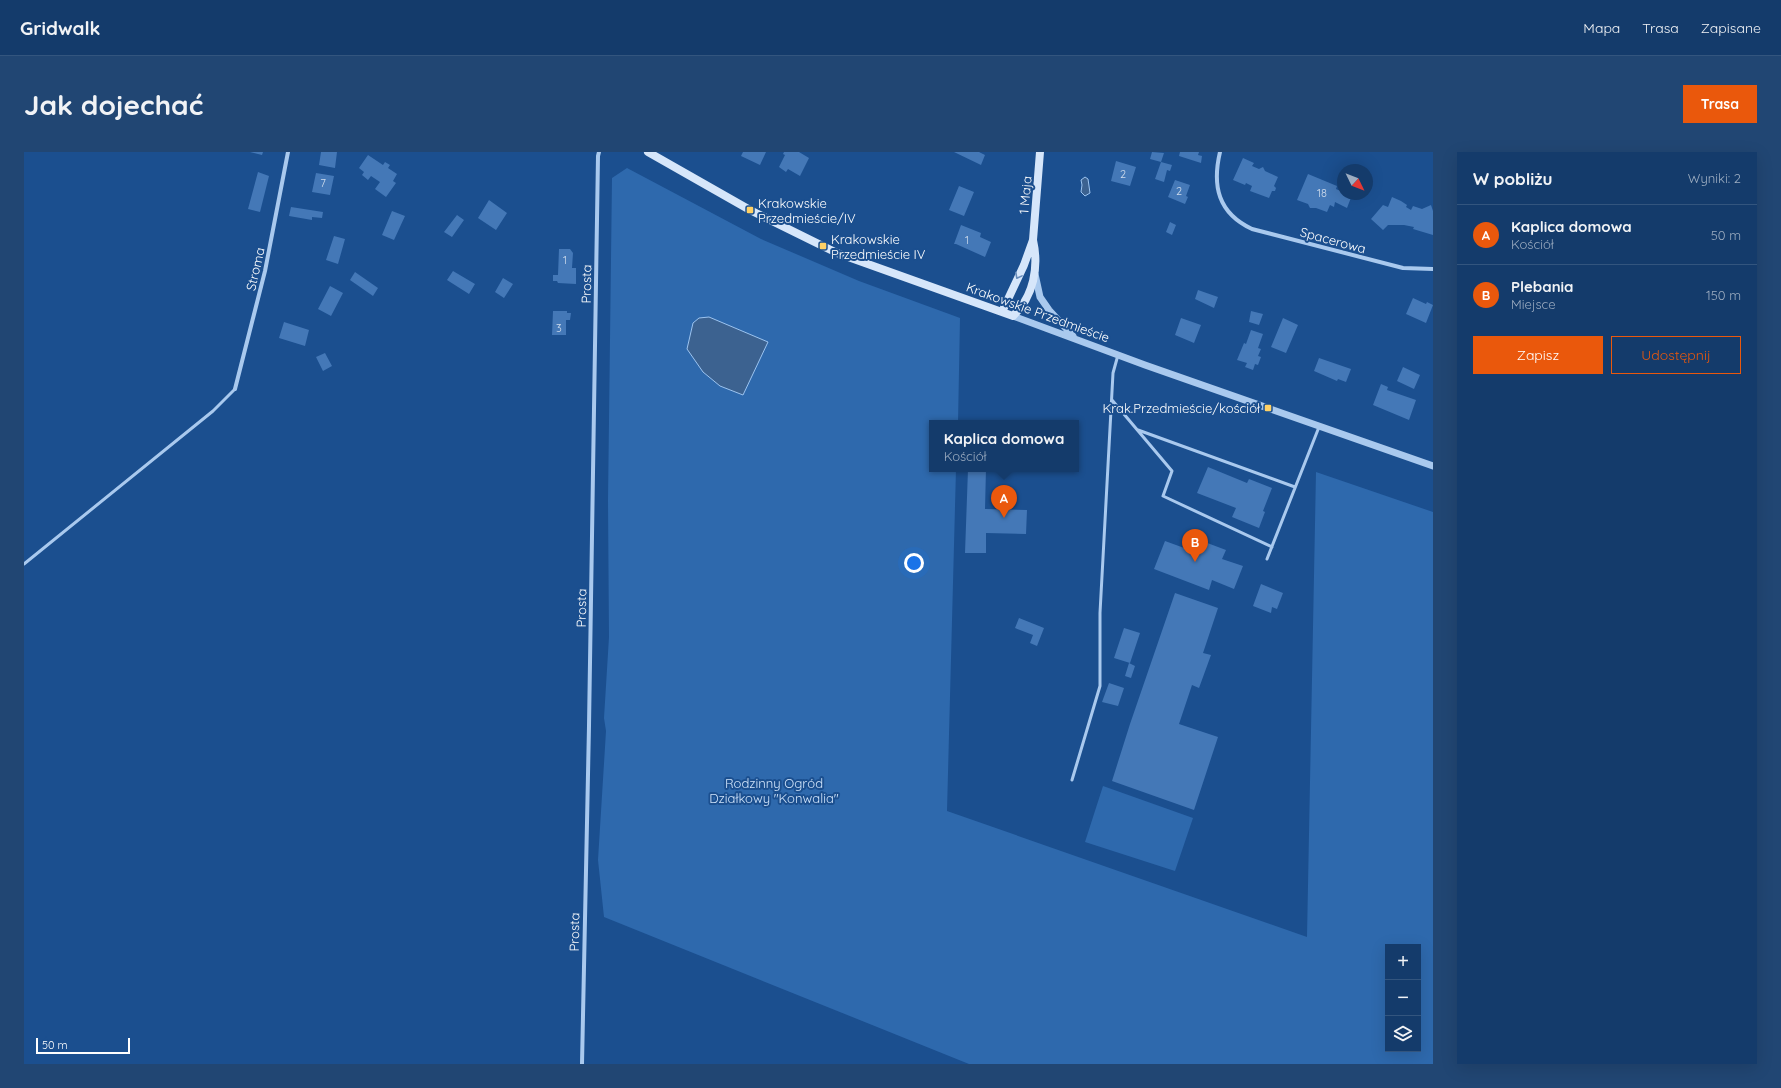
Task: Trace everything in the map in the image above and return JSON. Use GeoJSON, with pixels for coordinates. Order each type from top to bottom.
{"type":"FeatureCollection","features":[{"type":"Feature","properties":{"kind":"main road","name":"Krakowskie Przedmieście"},"geometry":{"type":"LineString","coordinates":[[648,152],[750,210],[822,246],[866,264],[1013,316]]}},
{"type":"Feature","properties":{"kind":"main road","name":"1 Maja"},"geometry":{"type":"LineString","coordinates":[[1002,312],[1024,265],[1033,240],[1040,152]]}},
{"type":"Feature","properties":{"kind":"main road","name":"1 Maja"},"geometry":{"type":"LineString","coordinates":[[1013,316],[1029,296],[1035,272],[1036,255],[1033,240]]}},
{"type":"Feature","properties":{"kind":"street","name":"Stroma"},"geometry":{"type":"LineString","coordinates":[[235,389],[265,271],[288,152]]}},
{"type":"Feature","properties":{"kind":"street","name":"Prosta"},"geometry":{"type":"LineString","coordinates":[[582,1064],[599,152]]}},
{"type":"Feature","properties":{"kind":"street","name":"Spacerowa"},"geometry":{"type":"LineString","coordinates":[[1220,152],[1216,168],[1216,182],[1219,195],[1224,206],[1242,224],[1252,229],[1373,261],[1403,268],[1433,269]]}},
{"type":"Feature","properties":{"kind":"street","name":"1 Maja"},"geometry":{"type":"LineString","coordinates":[[1035,272],[1040,297],[1049,310],[1075,338]]}},
{"type":"Feature","properties":{"kind":"street","name":"Krakowskie Przedmieście"},"geometry":{"type":"LineString","coordinates":[[1013,316],[1118,355],[1433,466]]}},
{"type":"Feature","properties":{"kind":"lane"},"geometry":{"type":"LineString","coordinates":[[1072,780],[1100,686],[1100,614],[1113,373],[1118,355]]}},
{"type":"Feature","properties":{"kind":"lane"},"geometry":{"type":"LineString","coordinates":[[24,564],[213,411],[235,389]]}},
{"type":"Feature","properties":{"kind":"lane"},"geometry":{"type":"LineString","coordinates":[[1112,400],[1172,471],[1163,496],[1272,546]]}},
{"type":"Feature","properties":{"kind":"lane"},"geometry":{"type":"LineString","coordinates":[[1266,559],[1320,426]]}},
{"type":"Feature","properties":{"kind":"lane"},"geometry":{"type":"LineString","coordinates":[[1136,429],[1295,487]]}},
{"type":"Feature","properties":{"kind":"green space","name":"Rodzinny Ogród Działkowy \"Konwalia\""},"geometry":{"type":"Polygon","coordinates":[[[627,168],[761,239],[859,281],[960,318],[958,420],[929,420],[929,472],[956,472],[947,811],[1307,937],[1316,472],[1433,512],[1433,1064],[969,1064],[604,917],[598,860],[606,731],[604,718],[609,637],[608,501],[612,178],[627,168]]]}},
{"type":"Feature","properties":{"kind":"green space"},"geometry":{"type":"Polygon","coordinates":[[[1103,786],[1193,818],[1175,871],[1085,842],[1103,786]]]}},
{"type":"Feature","properties":{"kind":"shaded area"},"geometry":{"type":"Polygon","coordinates":[[[1085,177],[1088,179],[1090,193],[1085,196],[1081,192],[1081,180],[1085,177]]]}},
{"type":"Feature","properties":{"kind":"shaded area"},"geometry":{"type":"Polygon","coordinates":[[[709,317],[768,342],[743,395],[720,386],[703,372],[687,349],[693,323],[699,318],[709,317]]]}},
{"type":"Feature","properties":{"kind":"building"},"geometry":{"type":"Polygon","coordinates":[[[250,152],[263,152],[262,155],[250,152]]]}},
{"type":"Feature","properties":{"kind":"building"},"geometry":{"type":"Polygon","coordinates":[[[321,152],[337,152],[335,168],[319,165],[321,152]]]}},
{"type":"Feature","properties":{"kind":"building"},"geometry":{"type":"Polygon","coordinates":[[[743,152],[766,152],[760,165],[741,156],[743,152]]]}},
{"type":"Feature","properties":{"kind":"building"},"geometry":{"type":"Polygon","coordinates":[[[784,152],[799,152],[809,158],[800,176],[788,169],[786,172],[779,167],[785,155],[783,154],[784,152]]]}},
{"type":"Feature","properties":{"kind":"building"},"geometry":{"type":"Polygon","coordinates":[[[954,152],[979,152],[985,155],[981,165],[954,152]]]}},
{"type":"Feature","properties":{"kind":"building"},"geometry":{"type":"Polygon","coordinates":[[[1152,152],[1164,153],[1161,162],[1150,159],[1152,152]]]}},
{"type":"Feature","properties":{"kind":"building"},"geometry":{"type":"Polygon","coordinates":[[[1180,152],[1199,152],[1198,155],[1202,156],[1201,163],[1179,156],[1180,152]]]}},
{"type":"Feature","properties":{"kind":"building"},"geometry":{"type":"Polygon","coordinates":[[[368,155],[383,165],[385,162],[390,165],[388,168],[397,174],[393,181],[396,183],[386,197],[375,189],[380,182],[371,176],[368,180],[362,175],[364,172],[359,168],[368,155]]]}},
{"type":"Feature","properties":{"kind":"building"},"geometry":{"type":"Polygon","coordinates":[[[1243,158],[1254,163],[1252,166],[1259,169],[1263,167],[1265,171],[1278,177],[1274,186],[1276,188],[1275,191],[1272,191],[1269,198],[1250,191],[1252,186],[1246,183],[1245,185],[1233,180],[1243,158]]]}},
{"type":"Feature","properties":{"kind":"building"},"geometry":{"type":"Polygon","coordinates":[[[1116,161],[1136,167],[1130,186],[1111,181],[1116,161]]]}},
{"type":"Feature","properties":{"kind":"building"},"geometry":{"type":"Polygon","coordinates":[[[1161,162],[1172,165],[1170,171],[1167,170],[1164,182],[1155,179],[1161,162]]]}},
{"type":"Feature","properties":{"kind":"building"},"geometry":{"type":"Polygon","coordinates":[[[258,172],[269,176],[260,212],[248,209],[258,172]]]}},
{"type":"Feature","properties":{"kind":"building"},"geometry":{"type":"Polygon","coordinates":[[[316,173],[334,176],[330,195],[312,192],[316,173]]]}},
{"type":"Feature","properties":{"kind":"building"},"geometry":{"type":"Polygon","coordinates":[[[1308,174],[1337,186],[1337,200],[1350,200],[1347,208],[1335,202],[1334,207],[1330,205],[1327,212],[1316,208],[1310,208],[1308,204],[1297,200],[1308,174]]]}},
{"type":"Feature","properties":{"kind":"building"},"geometry":{"type":"Polygon","coordinates":[[[1175,180],[1190,185],[1185,204],[1168,197],[1175,180]]]}},
{"type":"Feature","properties":{"kind":"building"},"geometry":{"type":"Polygon","coordinates":[[[959,186],[974,192],[964,216],[949,210],[959,186]]]}},
{"type":"Feature","properties":{"kind":"building"},"geometry":{"type":"Polygon","coordinates":[[[1392,197],[1407,205],[1406,207],[1411,210],[1413,206],[1422,209],[1431,205],[1433,211],[1433,235],[1413,229],[1414,227],[1404,225],[1388,225],[1383,230],[1371,219],[1383,205],[1388,207],[1392,197]]]}},
{"type":"Feature","properties":{"kind":"building"},"geometry":{"type":"Polygon","coordinates":[[[489,200],[507,213],[496,230],[478,218],[489,200]]]}},
{"type":"Feature","properties":{"kind":"building"},"geometry":{"type":"Polygon","coordinates":[[[291,207],[323,212],[322,218],[312,217],[312,220],[289,216],[291,207]]]}},
{"type":"Feature","properties":{"kind":"building"},"geometry":{"type":"Polygon","coordinates":[[[392,211],[405,216],[394,240],[382,235],[392,211]]]}},
{"type":"Feature","properties":{"kind":"building"},"geometry":{"type":"Polygon","coordinates":[[[457,215],[464,220],[452,237],[444,232],[457,215]]]}},
{"type":"Feature","properties":{"kind":"building"},"geometry":{"type":"Polygon","coordinates":[[[1170,222],[1176,225],[1172,235],[1166,232],[1170,222]]]}},
{"type":"Feature","properties":{"kind":"building"},"geometry":{"type":"Polygon","coordinates":[[[961,225],[981,233],[980,237],[991,242],[985,257],[954,244],[961,225]]]}},
{"type":"Feature","properties":{"kind":"building"},"geometry":{"type":"Polygon","coordinates":[[[334,236],[345,239],[338,264],[326,260],[334,236]]]}},
{"type":"Feature","properties":{"kind":"building"},"geometry":{"type":"Polygon","coordinates":[[[559,249],[570,249],[573,253],[572,268],[576,268],[576,284],[558,283],[557,281],[553,281],[553,275],[558,275],[559,249]]]}},
{"type":"Feature","properties":{"kind":"building"},"geometry":{"type":"Polygon","coordinates":[[[453,271],[475,284],[469,294],[447,280],[453,271]]]}},
{"type":"Feature","properties":{"kind":"building"},"geometry":{"type":"Polygon","coordinates":[[[355,272],[378,288],[373,296],[350,280],[355,272]]]}},
{"type":"Feature","properties":{"kind":"building"},"geometry":{"type":"Polygon","coordinates":[[[503,278],[513,284],[504,298],[495,292],[503,278]]]}},
{"type":"Feature","properties":{"kind":"building"},"geometry":{"type":"Polygon","coordinates":[[[330,286],[343,293],[331,316],[318,309],[330,286]]]}},
{"type":"Feature","properties":{"kind":"building"},"geometry":{"type":"Polygon","coordinates":[[[1198,290],[1218,297],[1214,308],[1195,299],[1198,290]]]}},
{"type":"Feature","properties":{"kind":"building"},"geometry":{"type":"Polygon","coordinates":[[[1413,298],[1426,304],[1427,302],[1433,305],[1426,323],[1406,314],[1413,298]]]}},
{"type":"Feature","properties":{"kind":"building"},"geometry":{"type":"Polygon","coordinates":[[[553,311],[567,311],[567,313],[571,313],[570,320],[566,320],[566,335],[552,335],[553,311]]]}},
{"type":"Feature","properties":{"kind":"building"},"geometry":{"type":"Polygon","coordinates":[[[1251,311],[1263,314],[1259,325],[1249,322],[1251,311]]]}},
{"type":"Feature","properties":{"kind":"building"},"geometry":{"type":"Polygon","coordinates":[[[1181,318],[1201,325],[1194,343],[1175,335],[1181,318]]]}},
{"type":"Feature","properties":{"kind":"building"},"geometry":{"type":"Polygon","coordinates":[[[1283,318],[1298,325],[1286,353],[1271,347],[1283,318]]]}},
{"type":"Feature","properties":{"kind":"building"},"geometry":{"type":"Polygon","coordinates":[[[284,322],[309,330],[305,346],[279,338],[284,322]]]}},
{"type":"Feature","properties":{"kind":"building"},"geometry":{"type":"Polygon","coordinates":[[[1251,330],[1263,334],[1258,348],[1261,349],[1258,356],[1261,357],[1258,365],[1255,364],[1253,370],[1245,367],[1247,363],[1237,360],[1244,343],[1246,344],[1251,330]]]}},
{"type":"Feature","properties":{"kind":"building"},"geometry":{"type":"Polygon","coordinates":[[[325,353],[332,366],[323,371],[316,357],[325,353]]]}},
{"type":"Feature","properties":{"kind":"building"},"geometry":{"type":"Polygon","coordinates":[[[1319,358],[1351,369],[1346,382],[1338,379],[1337,381],[1314,371],[1319,358]]]}},
{"type":"Feature","properties":{"kind":"building"},"geometry":{"type":"Polygon","coordinates":[[[1403,367],[1420,375],[1414,389],[1397,381],[1403,367]]]}},
{"type":"Feature","properties":{"kind":"building"},"geometry":{"type":"Polygon","coordinates":[[[1381,384],[1388,387],[1387,390],[1416,400],[1409,420],[1373,405],[1381,384]]]}},
{"type":"Feature","properties":{"kind":"building"},"geometry":{"type":"Polygon","coordinates":[[[1208,467],[1247,483],[1249,479],[1272,488],[1263,511],[1265,512],[1259,528],[1232,517],[1236,508],[1197,493],[1208,467]]]}},
{"type":"Feature","properties":{"kind":"building"},"geometry":{"type":"Polygon","coordinates":[[[968,472],[986,472],[985,509],[1027,510],[1026,534],[986,533],[986,553],[965,553],[968,472]]]}},
{"type":"Feature","properties":{"kind":"building"},"geometry":{"type":"Polygon","coordinates":[[[1165,541],[1198,553],[1202,541],[1226,550],[1222,559],[1243,566],[1234,589],[1212,580],[1209,590],[1154,569],[1165,541]]]}},
{"type":"Feature","properties":{"kind":"building"},"geometry":{"type":"Polygon","coordinates":[[[1261,584],[1283,593],[1277,609],[1272,607],[1271,613],[1253,606],[1261,584]]]}},
{"type":"Feature","properties":{"kind":"building"},"geometry":{"type":"Polygon","coordinates":[[[1175,593],[1218,608],[1203,653],[1211,655],[1199,688],[1192,685],[1179,724],[1218,737],[1194,810],[1112,781],[1175,593]]]}},
{"type":"Feature","properties":{"kind":"building"},"geometry":{"type":"Polygon","coordinates":[[[1019,618],[1044,628],[1037,646],[1030,643],[1033,635],[1015,628],[1019,618]]]}},
{"type":"Feature","properties":{"kind":"building"},"geometry":{"type":"Polygon","coordinates":[[[1124,628],[1140,633],[1130,663],[1114,658],[1124,628]]]}},
{"type":"Feature","properties":{"kind":"building"},"geometry":{"type":"Polygon","coordinates":[[[1129,663],[1135,666],[1131,678],[1125,676],[1129,663]]]}},
{"type":"Feature","properties":{"kind":"building"},"geometry":{"type":"Polygon","coordinates":[[[1109,683],[1124,688],[1118,706],[1102,702],[1109,683]]]}},
{"type":"Feature","properties":{"kind":"place","name":"Krakowskie Przedmieście/IV"},"geometry":{"type":"Point","coordinates":[750,210]}},
{"type":"Feature","properties":{"kind":"place","name":"Krakowskie Przedmieście IV"},"geometry":{"type":"Point","coordinates":[823,246]}},
{"type":"Feature","properties":{"kind":"place","name":"Krak.Przedmieście/kościół"},"geometry":{"type":"Point","coordinates":[1268,408]}},
{"type":"Feature","properties":{"kind":"place","name":"Kaplica domowa"},"geometry":{"type":"Point","coordinates":[1004,518]}},
{"type":"Feature","properties":{"kind":"place","name":"Plebania"},"geometry":{"type":"Point","coordinates":[1195,562]}}]}
